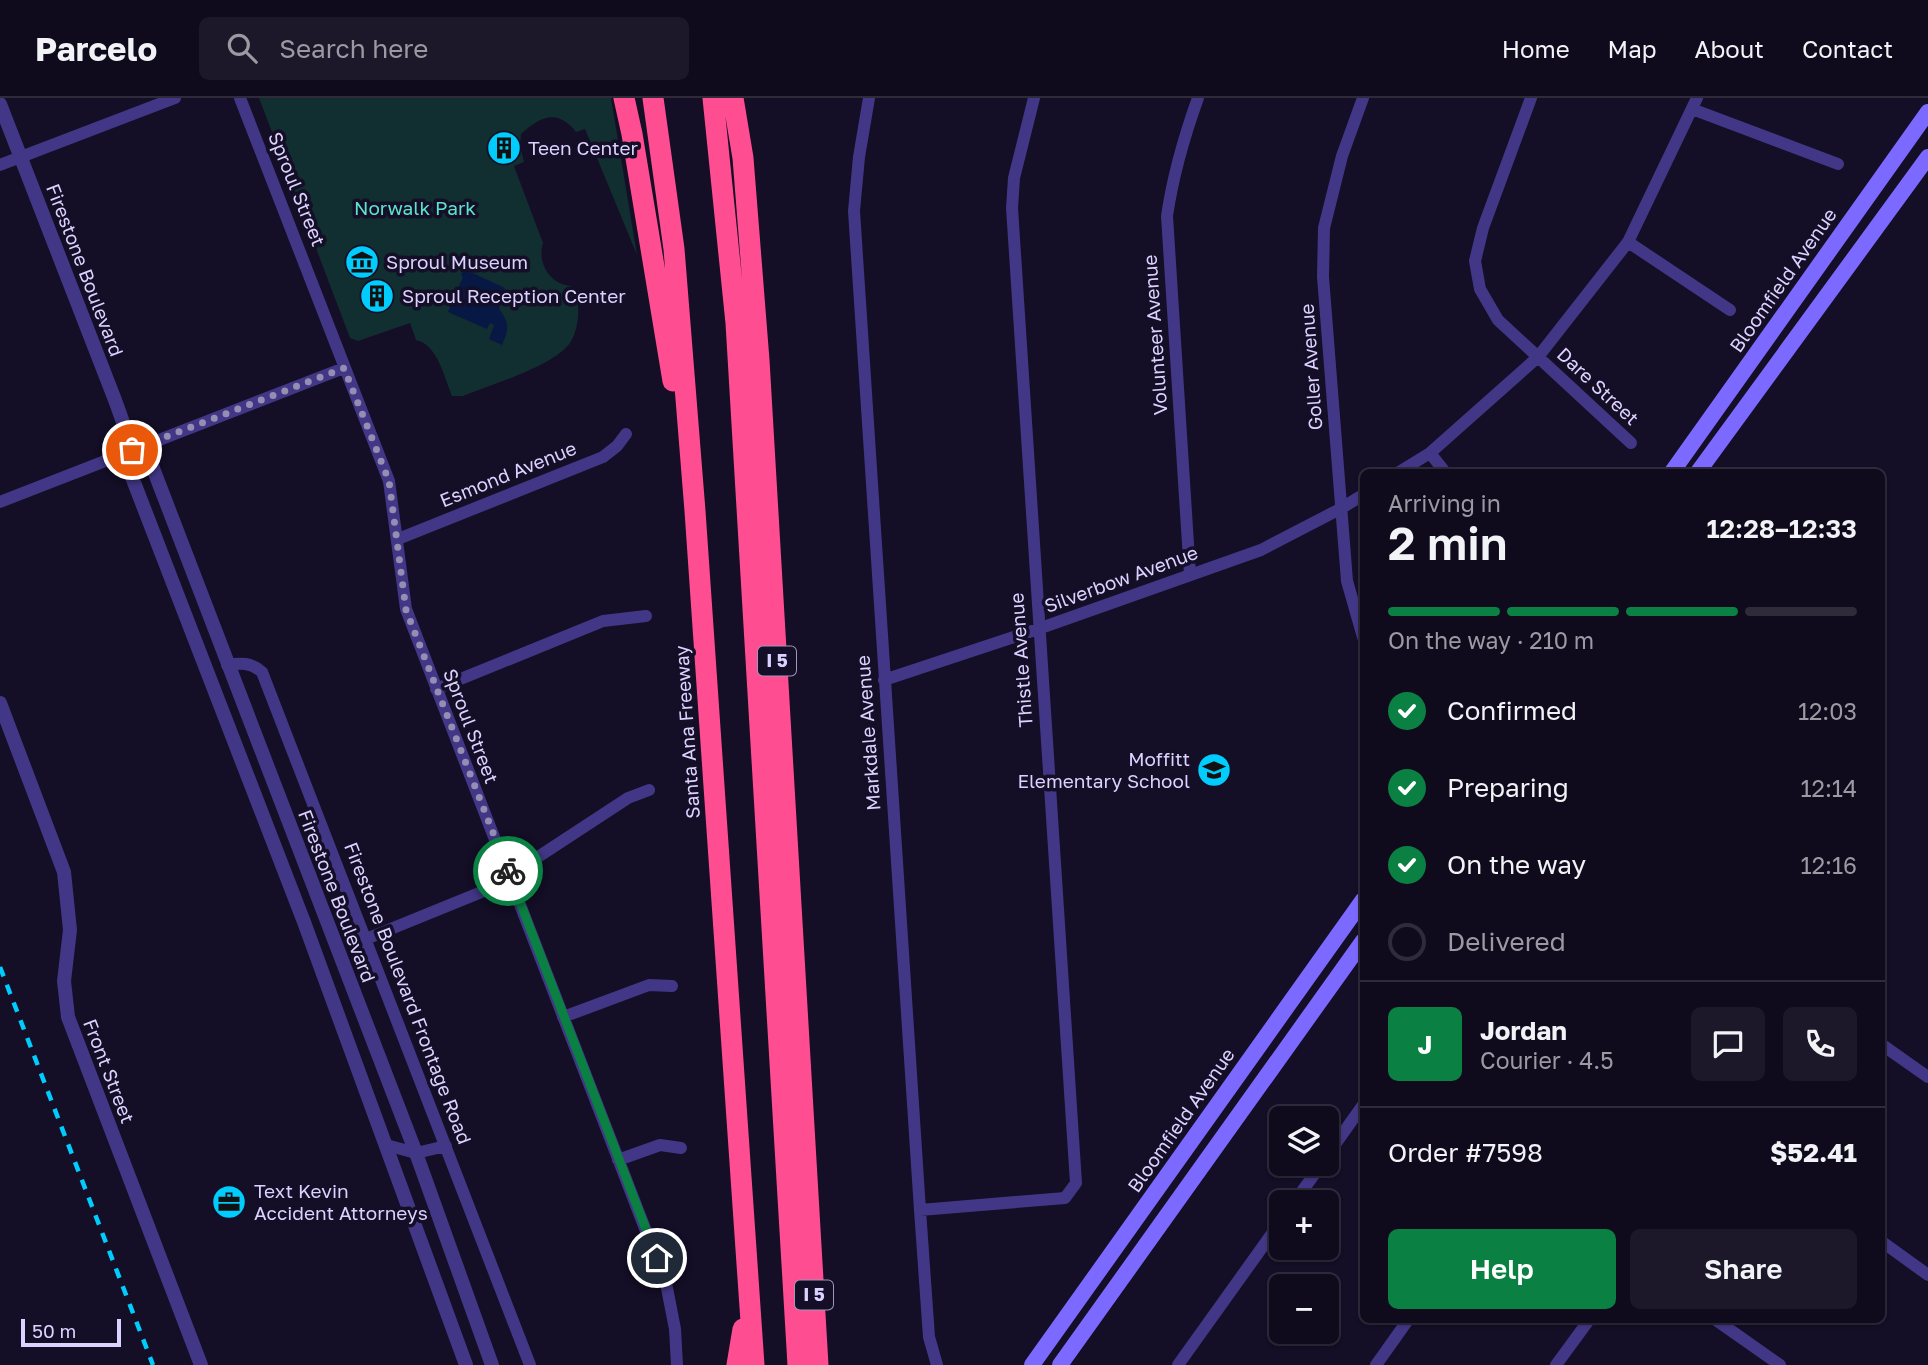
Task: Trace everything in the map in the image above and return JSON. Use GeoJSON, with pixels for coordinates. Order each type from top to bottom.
{"type":"FeatureCollection","features":[{"type":"Feature","properties":{"kind":"highway"},"geometry":{"type":"LineString","coordinates":[[624,98],[695,511]]}},
{"type":"Feature","properties":{"kind":"highway","name":"Santa Ana Freeway"},"geometry":{"type":"LineString","coordinates":[[653,98],[674,249],[695,511],[754,1365]]}},
{"type":"Feature","properties":{"kind":"highway"},"geometry":{"type":"LineString","coordinates":[[713,98],[736,323],[798,1365]]}},
{"type":"Feature","properties":{"kind":"highway","name":"I 5"},"geometry":{"type":"LineString","coordinates":[[733,98],[743,158],[759,360],[818,1365]]}},
{"type":"Feature","properties":{"kind":"highway"},"geometry":{"type":"LineString","coordinates":[[737,1365],[748,1296]]}},
{"type":"Feature","properties":{"kind":"main road","name":"Bloomfield Avenue"},"geometry":{"type":"LineString","coordinates":[[1674,469],[1928,112]]}},
{"type":"Feature","properties":{"kind":"main road"},"geometry":{"type":"LineString","coordinates":[[1700,469],[1928,157]]}},
{"type":"Feature","properties":{"kind":"main road","name":"Bloomfield Avenue"},"geometry":{"type":"LineString","coordinates":[[1032,1365],[1360,904]]}},
{"type":"Feature","properties":{"kind":"main road"},"geometry":{"type":"LineString","coordinates":[[1060,1365],[1360,946]]}},
{"type":"Feature","properties":{"kind":"street"},"geometry":{"type":"LineString","coordinates":[[0,165],[175,98]]}},
{"type":"Feature","properties":{"kind":"street","name":"Sproul Street"},"geometry":{"type":"LineString","coordinates":[[240,98],[389,481],[406,610],[666,1283],[675,1329],[677,1365]]}},
{"type":"Feature","properties":{"kind":"street","name":"Markdale Avenue"},"geometry":{"type":"LineString","coordinates":[[869,98],[859,157],[854,211],[929,1337],[937,1365]]}},
{"type":"Feature","properties":{"kind":"street","name":"Thistle Avenue"},"geometry":{"type":"LineString","coordinates":[[920,1210],[1065,1198],[1076,1183],[1012,208],[1014,178],[1034,98]]}},
{"type":"Feature","properties":{"kind":"street","name":"Volunteer Avenue"},"geometry":{"type":"LineString","coordinates":[[1190,575],[1167,216],[1178,154],[1198,98]]}},
{"type":"Feature","properties":{"kind":"street","name":"Goller Avenue"},"geometry":{"type":"LineString","coordinates":[[1360,626],[1347,580],[1323,277],[1324,228],[1342,156],[1363,98]]}},
{"type":"Feature","properties":{"kind":"street","name":"Dare Street"},"geometry":{"type":"LineString","coordinates":[[1531,98],[1483,228],[1475,261],[1480,289],[1498,320],[1631,443]]}},
{"type":"Feature","properties":{"kind":"street","name":"Firestone Boulevard"},"geometry":{"type":"LineString","coordinates":[[0,104],[132,450],[130,472],[304,922],[466,1365]]}},
{"type":"Feature","properties":{"kind":"street"},"geometry":{"type":"LineString","coordinates":[[1404,469],[1430,453],[1538,357],[1628,242],[1695,104],[1838,164]]}},
{"type":"Feature","properties":{"kind":"street"},"geometry":{"type":"LineString","coordinates":[[1628,242],[1730,310]]}},
{"type":"Feature","properties":{"kind":"street"},"geometry":{"type":"LineString","coordinates":[[0,502],[344,368]]}},
{"type":"Feature","properties":{"kind":"street","name":"Esmond Avenue"},"geometry":{"type":"LineString","coordinates":[[398,539],[603,457],[617,446],[626,434]]}},
{"type":"Feature","properties":{"kind":"street","name":"Firestone Boulevard"},"geometry":{"type":"LineString","coordinates":[[132,450],[151,463],[328,920],[492,1365]]}},
{"type":"Feature","properties":{"kind":"street"},"geometry":{"type":"LineString","coordinates":[[1430,453],[1443,469]]}},
{"type":"Feature","properties":{"kind":"street","name":"Silverbow Avenue"},"geometry":{"type":"LineString","coordinates":[[884,680],[1261,550],[1360,497]]}},
{"type":"Feature","properties":{"kind":"street"},"geometry":{"type":"LineString","coordinates":[[436,689],[603,621],[646,617]]}},
{"type":"Feature","properties":{"kind":"street","name":"Firestone Boulevard Frontage Road"},"geometry":{"type":"LineString","coordinates":[[227,665],[245,662],[262,672],[530,1365]]}},
{"type":"Feature","properties":{"kind":"street","name":"Front Street"},"geometry":{"type":"LineString","coordinates":[[0,703],[64,872],[70,930],[64,981],[68,1017],[201,1365]]}},
{"type":"Feature","properties":{"kind":"street"},"geometry":{"type":"LineString","coordinates":[[366,939],[489,889],[628,798],[649,789]]}},
{"type":"Feature","properties":{"kind":"street"},"geometry":{"type":"LineString","coordinates":[[563,1017],[649,985],[672,986]]}},
{"type":"Feature","properties":{"kind":"street"},"geometry":{"type":"LineString","coordinates":[[1885,1047],[1928,1077]]}},
{"type":"Feature","properties":{"kind":"street"},"geometry":{"type":"LineString","coordinates":[[1339,1139],[1360,1109]]}},
{"type":"Feature","properties":{"kind":"street"},"geometry":{"type":"LineString","coordinates":[[386,1144],[416,1153],[446,1146]]}},
{"type":"Feature","properties":{"kind":"street"},"geometry":{"type":"LineString","coordinates":[[618,1160],[660,1146],[681,1148]]}},
{"type":"Feature","properties":{"kind":"street"},"geometry":{"type":"LineString","coordinates":[[1178,1365],[1269,1238]]}},
{"type":"Feature","properties":{"kind":"street"},"geometry":{"type":"LineString","coordinates":[[1885,1244],[1928,1275]]}},
{"type":"Feature","properties":{"kind":"street"},"geometry":{"type":"LineString","coordinates":[[1376,1365],[1406,1323]]}},
{"type":"Feature","properties":{"kind":"street"},"geometry":{"type":"LineString","coordinates":[[1556,1365],[1587,1323]]}},
{"type":"Feature","properties":{"kind":"street"},"geometry":{"type":"LineString","coordinates":[[1720,1323],[1780,1365]]}},
{"type":"Feature","properties":{"kind":"green space","name":"Norwalk Park"},"geometry":{"type":"Polygon","coordinates":[[[259,98],[611,98],[637,255],[585,129],[576,132],[569,124],[555,118],[542,120],[528,128],[521,134],[520,145],[524,162],[514,166],[543,243],[542,257],[546,271],[556,281],[571,286],[575,293],[578,309],[576,331],[562,351],[536,367],[463,396],[452,396],[435,355],[424,343],[416,340],[410,323],[358,341],[350,338],[259,98]]]}},
{"type":"Feature","properties":{"kind":"water"},"geometry":{"type":"Polygon","coordinates":[[[464,269],[505,288],[499,309],[507,327],[502,345],[489,339],[494,325],[490,323],[487,329],[448,312],[464,269]]]}},
{"type":"Feature","properties":{"kind":"railway"},"geometry":{"type":"LineString","coordinates":[[0,967],[153,1365]]}},
{"type":"Feature","properties":{"kind":"way so far"},"geometry":{"type":"LineString","coordinates":[[132,450],[344,368],[389,481],[406,610],[508,871]]}},
{"type":"Feature","properties":{"kind":"place","name":"Teen Center"},"geometry":{"type":"Point","coordinates":[504,148]}},
{"type":"Feature","properties":{"kind":"place","name":"Sproul Museum"},"geometry":{"type":"Point","coordinates":[362,262]}},
{"type":"Feature","properties":{"kind":"place","name":"Sproul Reception Center"},"geometry":{"type":"Point","coordinates":[377,296]}},
{"type":"Feature","properties":{"kind":"place","name":"Moffitt Elementary School"},"geometry":{"type":"Point","coordinates":[1214,770]}},
{"type":"Feature","properties":{"kind":"place","name":"Text Kevin Accident Attorneys"},"geometry":{"type":"Point","coordinates":[229,1202]}},
{"type":"Feature","properties":{"kind":"route"},"geometry":{"type":"LineString","coordinates":[[508,871],[657,1258]]}}]}
